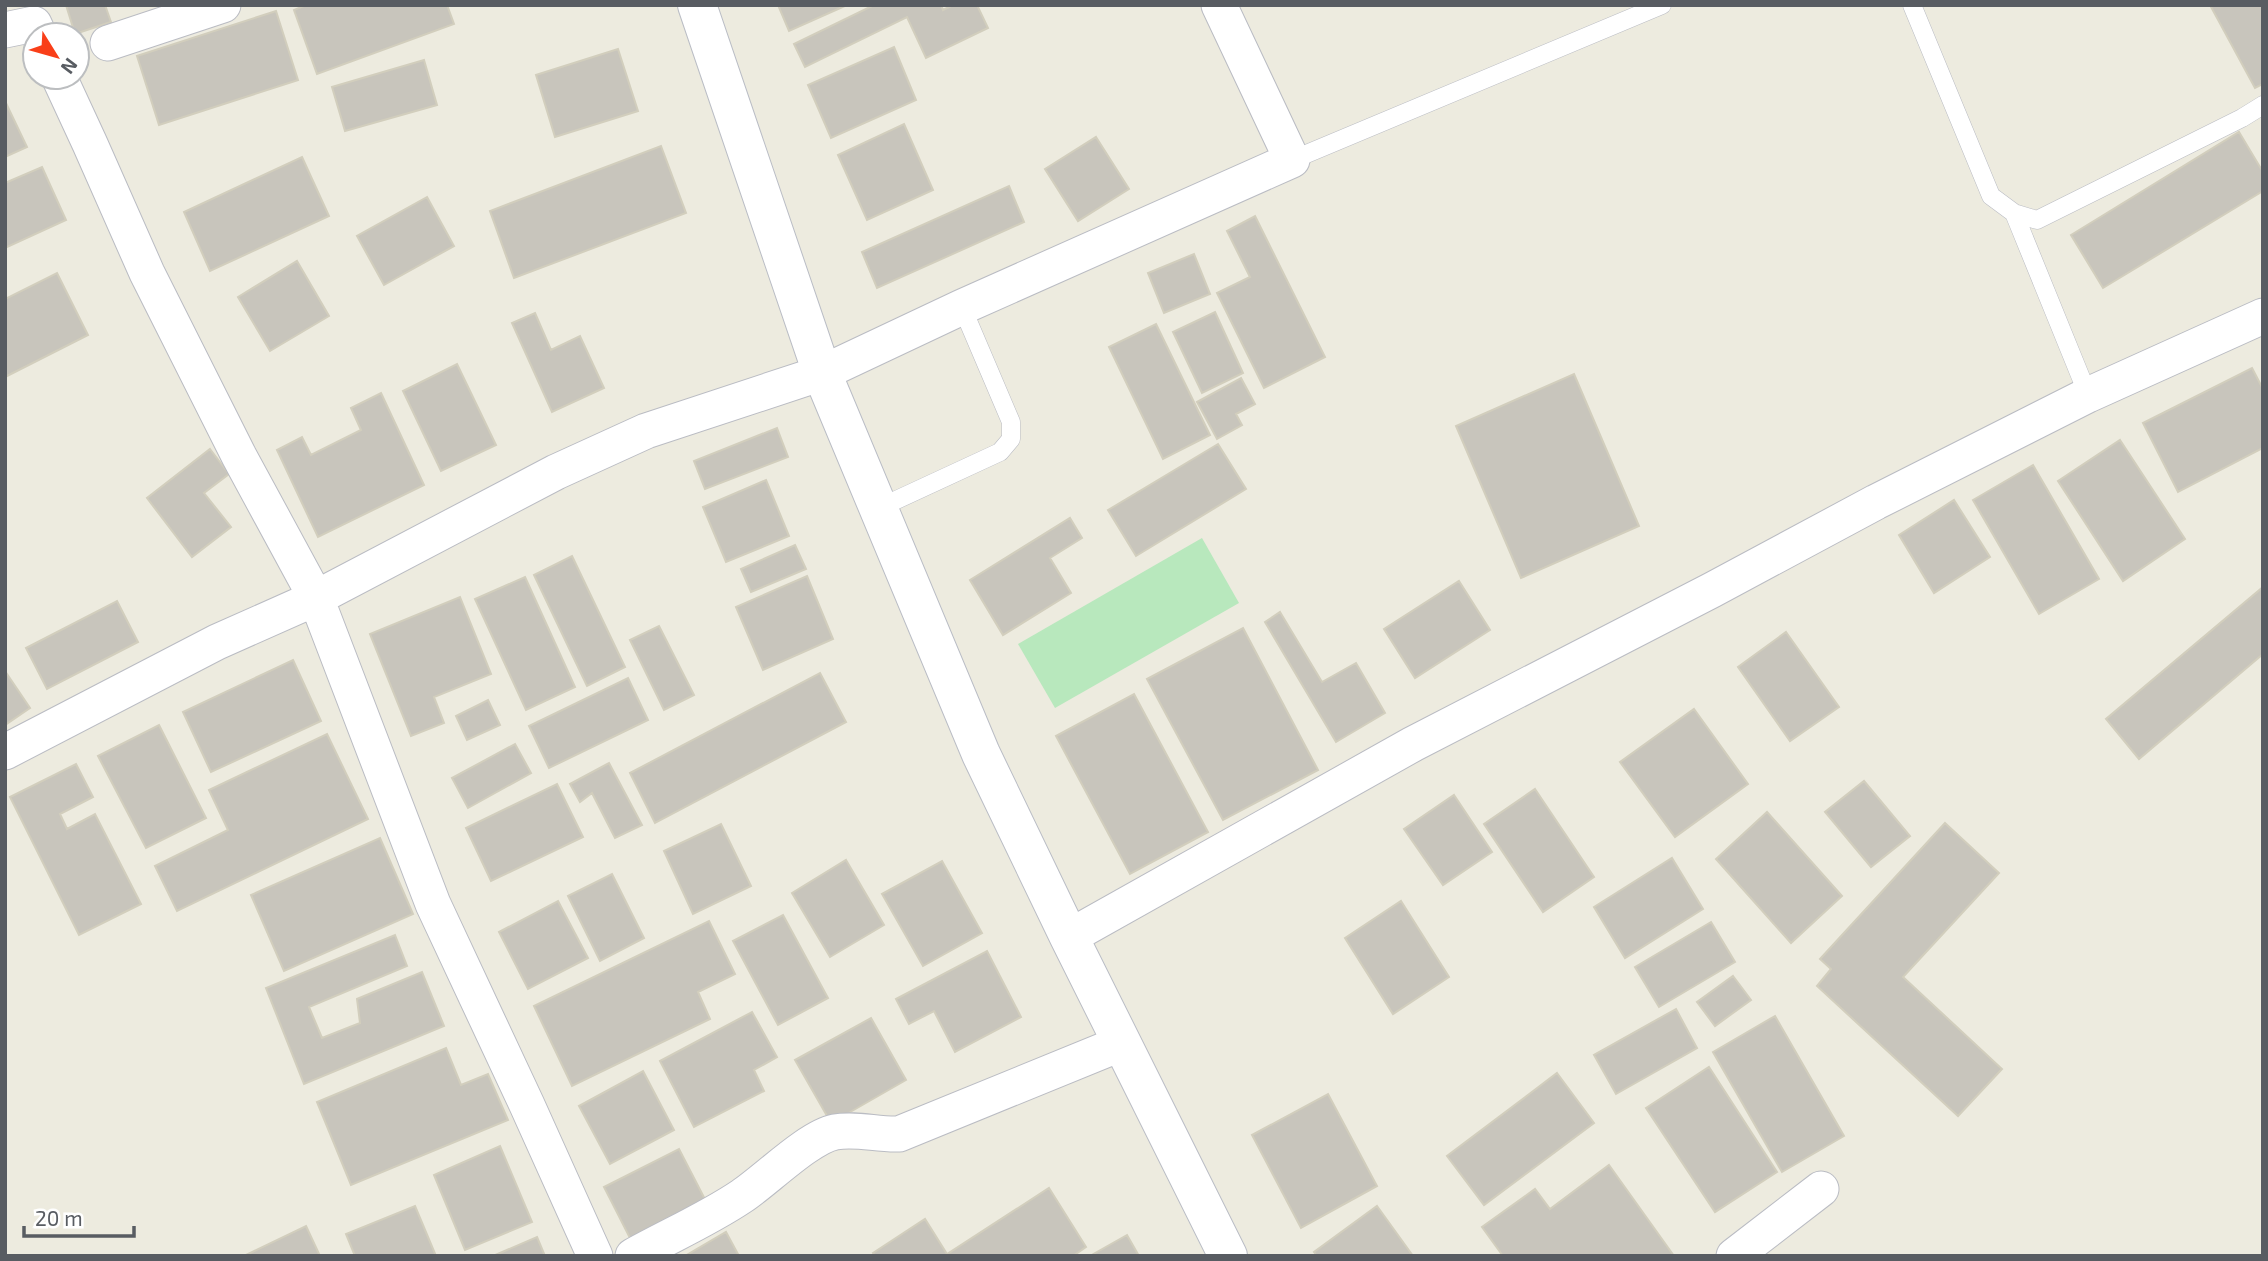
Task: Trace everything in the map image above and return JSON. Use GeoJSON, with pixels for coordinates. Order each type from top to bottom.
{"type":"FeatureCollection","features":[{"type":"Feature","properties":{"kind":"main road"},"geometry":{"type":"LineString","coordinates":[[697,5],[822,373],[981,754],[1228,1256]]}},
{"type":"Feature","properties":{"kind":"street"},"geometry":{"type":"LineString","coordinates":[[108,43],[223,5]]}},
{"type":"Feature","properties":{"kind":"street"},"geometry":{"type":"LineString","coordinates":[[5,752],[216,642],[316,597],[556,472],[646,431],[822,373],[962,307],[1292,160],[1219,5]]}},
{"type":"Feature","properties":{"kind":"street"},"geometry":{"type":"LineString","coordinates":[[65,91],[147,273],[239,456],[316,597],[433,904],[595,1256]]}},
{"type":"Feature","properties":{"kind":"street"},"geometry":{"type":"LineString","coordinates":[[1069,937],[1413,744],[1876,502],[2088,395],[2263,316]]}},
{"type":"Feature","properties":{"kind":"street"},"geometry":{"type":"LineString","coordinates":[[633,1256],[741,1197],[815,1141],[832,1132],[858,1130],[899,1135],[1122,1043]]}},
{"type":"Feature","properties":{"kind":"street"},"geometry":{"type":"LineString","coordinates":[[1734,1256],[1821,1189]]}},
{"type":"Feature","properties":{"kind":"lane"},"geometry":{"type":"LineString","coordinates":[[1292,160],[1662,5]]}},
{"type":"Feature","properties":{"kind":"lane"},"geometry":{"type":"LineString","coordinates":[[1912,5],[1991,196],[2014,213],[2038,220],[2263,105]]}},
{"type":"Feature","properties":{"kind":"lane"},"geometry":{"type":"LineString","coordinates":[[2014,213],[2088,395]]}},
{"type":"Feature","properties":{"kind":"lane"},"geometry":{"type":"LineString","coordinates":[[878,508],[1000,452],[1011,439],[1011,422],[962,307]]}},
{"type":"Feature","properties":{"kind":"green space"},"geometry":{"type":"Polygon","coordinates":[[[1202,538],[1239,603],[1055,708],[1018,644],[1202,538]]]}},
{"type":"Feature","properties":{"kind":"building"},"geometry":{"type":"Polygon","coordinates":[[[66,5],[105,5],[111,22],[91,29],[91,21],[71,21],[66,5]]]}},
{"type":"Feature","properties":{"kind":"building"},"geometry":{"type":"Polygon","coordinates":[[[306,5],[447,5],[454,24],[317,74],[294,10],[306,5]]]}},
{"type":"Feature","properties":{"kind":"building"},"geometry":{"type":"Polygon","coordinates":[[[778,5],[847,5],[789,31],[778,5]]]}},
{"type":"Feature","properties":{"kind":"building"},"geometry":{"type":"Polygon","coordinates":[[[874,5],[941,5],[943,10],[953,5],[977,5],[988,28],[926,58],[907,17],[805,67],[794,44],[874,5]]]}},
{"type":"Feature","properties":{"kind":"building"},"geometry":{"type":"Polygon","coordinates":[[[2210,5],[2263,5],[2263,84],[2255,88],[2210,5]]]}},
{"type":"Feature","properties":{"kind":"building"},"geometry":{"type":"Polygon","coordinates":[[[276,11],[298,80],[159,125],[137,56],[276,11]]]}},
{"type":"Feature","properties":{"kind":"building"},"geometry":{"type":"Polygon","coordinates":[[[894,47],[916,100],[831,138],[808,85],[894,47]]]}},
{"type":"Feature","properties":{"kind":"building"},"geometry":{"type":"Polygon","coordinates":[[[618,49],[638,111],[555,137],[536,75],[618,49]]]}},
{"type":"Feature","properties":{"kind":"building"},"geometry":{"type":"Polygon","coordinates":[[[424,60],[437,105],[345,131],[332,87],[424,60]]]}},
{"type":"Feature","properties":{"kind":"building"},"geometry":{"type":"Polygon","coordinates":[[[5,101],[27,147],[5,157],[5,101]]]}},
{"type":"Feature","properties":{"kind":"building"},"geometry":{"type":"Polygon","coordinates":[[[904,124],[933,190],[867,220],[838,155],[904,124]]]}},
{"type":"Feature","properties":{"kind":"building"},"geometry":{"type":"Polygon","coordinates":[[[2239,132],[2263,172],[2263,191],[2103,288],[2071,235],[2239,132]]]}},
{"type":"Feature","properties":{"kind":"building"},"geometry":{"type":"Polygon","coordinates":[[[1096,137],[1129,189],[1078,221],[1045,169],[1096,137]]]}},
{"type":"Feature","properties":{"kind":"building"},"geometry":{"type":"Polygon","coordinates":[[[661,146],[686,213],[514,278],[490,211],[661,146]]]}},
{"type":"Feature","properties":{"kind":"building"},"geometry":{"type":"Polygon","coordinates":[[[302,157],[329,216],[210,271],[184,212],[302,157]]]}},
{"type":"Feature","properties":{"kind":"building"},"geometry":{"type":"Polygon","coordinates":[[[42,167],[66,220],[5,248],[5,183],[42,167]]]}},
{"type":"Feature","properties":{"kind":"building"},"geometry":{"type":"Polygon","coordinates":[[[1009,186],[1024,222],[877,288],[862,252],[1009,186]]]}},
{"type":"Feature","properties":{"kind":"building"},"geometry":{"type":"Polygon","coordinates":[[[427,197],[454,246],[384,285],[357,236],[427,197]]]}},
{"type":"Feature","properties":{"kind":"building"},"geometry":{"type":"Polygon","coordinates":[[[1255,216],[1325,357],[1264,388],[1217,293],[1250,277],[1227,231],[1255,216]]]}},
{"type":"Feature","properties":{"kind":"building"},"geometry":{"type":"Polygon","coordinates":[[[1194,254],[1210,294],[1164,313],[1148,273],[1194,254]]]}},
{"type":"Feature","properties":{"kind":"building"},"geometry":{"type":"Polygon","coordinates":[[[297,261],[329,316],[270,351],[238,297],[297,261]]]}},
{"type":"Feature","properties":{"kind":"building"},"geometry":{"type":"Polygon","coordinates":[[[57,273],[88,335],[5,377],[5,299],[57,273]]]}},
{"type":"Feature","properties":{"kind":"building"},"geometry":{"type":"Polygon","coordinates":[[[1215,312],[1243,373],[1202,393],[1173,332],[1215,312]]]}},
{"type":"Feature","properties":{"kind":"building"},"geometry":{"type":"Polygon","coordinates":[[[535,313],[551,350],[580,336],[604,388],[552,412],[512,323],[535,313]]]}},
{"type":"Feature","properties":{"kind":"building"},"geometry":{"type":"Polygon","coordinates":[[[1156,324],[1210,435],[1163,459],[1109,347],[1156,324]]]}},
{"type":"Feature","properties":{"kind":"building"},"geometry":{"type":"Polygon","coordinates":[[[457,364],[496,445],[441,471],[403,391],[457,364]]]}},
{"type":"Feature","properties":{"kind":"building"},"geometry":{"type":"Polygon","coordinates":[[[2252,368],[2263,389],[2263,448],[2178,492],[2143,423],[2252,368]]]}},
{"type":"Feature","properties":{"kind":"building"},"geometry":{"type":"Polygon","coordinates":[[[1574,374],[1639,526],[1521,578],[1456,426],[1574,374]]]}},
{"type":"Feature","properties":{"kind":"building"},"geometry":{"type":"Polygon","coordinates":[[[1241,378],[1255,404],[1236,414],[1242,425],[1217,439],[1197,402],[1241,378]]]}},
{"type":"Feature","properties":{"kind":"building"},"geometry":{"type":"Polygon","coordinates":[[[381,393],[424,485],[318,537],[277,450],[302,437],[311,455],[361,430],[351,408],[381,393]]]}},
{"type":"Feature","properties":{"kind":"building"},"geometry":{"type":"Polygon","coordinates":[[[777,428],[788,457],[705,489],[694,461],[777,428]]]}},
{"type":"Feature","properties":{"kind":"building"},"geometry":{"type":"Polygon","coordinates":[[[2120,440],[2185,539],[2123,581],[2058,481],[2120,440]]]}},
{"type":"Feature","properties":{"kind":"building"},"geometry":{"type":"Polygon","coordinates":[[[1218,444],[1246,489],[1136,556],[1108,510],[1218,444]]]}},
{"type":"Feature","properties":{"kind":"building"},"geometry":{"type":"Polygon","coordinates":[[[210,449],[229,474],[204,493],[231,527],[192,557],[147,498],[210,449]]]}},
{"type":"Feature","properties":{"kind":"building"},"geometry":{"type":"Polygon","coordinates":[[[2033,465],[2099,579],[2039,614],[1973,500],[2033,465]]]}},
{"type":"Feature","properties":{"kind":"building"},"geometry":{"type":"Polygon","coordinates":[[[766,480],[789,536],[726,562],[703,507],[766,480]]]}},
{"type":"Feature","properties":{"kind":"building"},"geometry":{"type":"Polygon","coordinates":[[[1954,500],[1990,557],[1934,593],[1899,535],[1954,500]]]}},
{"type":"Feature","properties":{"kind":"building"},"geometry":{"type":"Polygon","coordinates":[[[1070,518],[1082,538],[1050,558],[1071,593],[1003,635],[970,580],[1070,518]]]}},
{"type":"Feature","properties":{"kind":"building"},"geometry":{"type":"Polygon","coordinates":[[[795,545],[806,569],[751,592],[741,569],[795,545]]]}},
{"type":"Feature","properties":{"kind":"building"},"geometry":{"type":"Polygon","coordinates":[[[572,556],[625,667],[587,686],[534,575],[572,556]]]}},
{"type":"Feature","properties":{"kind":"building"},"geometry":{"type":"Polygon","coordinates":[[[807,576],[833,639],[763,670],[736,607],[807,576]]]}},
{"type":"Feature","properties":{"kind":"building"},"geometry":{"type":"Polygon","coordinates":[[[525,577],[575,687],[526,710],[475,599],[525,577]]]}},
{"type":"Feature","properties":{"kind":"building"},"geometry":{"type":"Polygon","coordinates":[[[1459,581],[1490,630],[1415,678],[1384,629],[1459,581]]]}},
{"type":"Feature","properties":{"kind":"building"},"geometry":{"type":"Polygon","coordinates":[[[2263,587],[2263,654],[2139,759],[2106,719],[2263,587]]]}},
{"type":"Feature","properties":{"kind":"building"},"geometry":{"type":"Polygon","coordinates":[[[460,597],[491,674],[434,697],[444,723],[411,736],[370,634],[460,597]]]}},
{"type":"Feature","properties":{"kind":"building"},"geometry":{"type":"Polygon","coordinates":[[[117,601],[138,642],[47,689],[26,648],[117,601]]]}},
{"type":"Feature","properties":{"kind":"building"},"geometry":{"type":"Polygon","coordinates":[[[1280,612],[1322,682],[1356,663],[1385,713],[1336,742],[1265,622],[1280,612]]]}},
{"type":"Feature","properties":{"kind":"building"},"geometry":{"type":"Polygon","coordinates":[[[659,626],[694,695],[664,710],[630,640],[659,626]]]}},
{"type":"Feature","properties":{"kind":"building"},"geometry":{"type":"Polygon","coordinates":[[[1243,628],[1318,770],[1223,820],[1147,679],[1243,628]]]}},
{"type":"Feature","properties":{"kind":"building"},"geometry":{"type":"Polygon","coordinates":[[[1786,632],[1839,707],[1790,741],[1738,667],[1786,632]]]}},
{"type":"Feature","properties":{"kind":"building"},"geometry":{"type":"Polygon","coordinates":[[[293,660],[321,721],[211,772],[183,712],[293,660]]]}},
{"type":"Feature","properties":{"kind":"building"},"geometry":{"type":"Polygon","coordinates":[[[5,671],[30,708],[5,725],[5,671]]]}},
{"type":"Feature","properties":{"kind":"building"},"geometry":{"type":"Polygon","coordinates":[[[820,673],[846,722],[655,823],[630,773],[820,673]]]}},
{"type":"Feature","properties":{"kind":"building"},"geometry":{"type":"Polygon","coordinates":[[[628,678],[648,720],[549,768],[529,726],[628,678]]]}},
{"type":"Feature","properties":{"kind":"building"},"geometry":{"type":"Polygon","coordinates":[[[1134,694],[1208,832],[1130,874],[1056,736],[1134,694]]]}},
{"type":"Feature","properties":{"kind":"building"},"geometry":{"type":"Polygon","coordinates":[[[488,700],[500,725],[467,740],[456,716],[488,700]]]}},
{"type":"Feature","properties":{"kind":"building"},"geometry":{"type":"Polygon","coordinates":[[[1694,709],[1748,784],[1675,837],[1620,762],[1694,709]]]}},
{"type":"Feature","properties":{"kind":"building"},"geometry":{"type":"Polygon","coordinates":[[[159,725],[206,818],[146,848],[98,756],[159,725]]]}},
{"type":"Feature","properties":{"kind":"building"},"geometry":{"type":"Polygon","coordinates":[[[327,734],[368,819],[177,911],[155,866],[228,830],[209,790],[327,734]]]}},
{"type":"Feature","properties":{"kind":"building"},"geometry":{"type":"Polygon","coordinates":[[[515,744],[531,773],[468,808],[452,778],[515,744]]]}},
{"type":"Feature","properties":{"kind":"building"},"geometry":{"type":"Polygon","coordinates":[[[609,763],[642,825],[615,838],[592,793],[580,802],[570,784],[609,763]]]}},
{"type":"Feature","properties":{"kind":"building"},"geometry":{"type":"Polygon","coordinates":[[[76,764],[93,797],[60,814],[67,829],[95,814],[141,904],[79,935],[10,797],[76,764]]]}},
{"type":"Feature","properties":{"kind":"building"},"geometry":{"type":"Polygon","coordinates":[[[1864,781],[1910,836],[1871,867],[1825,812],[1864,781]]]}},
{"type":"Feature","properties":{"kind":"building"},"geometry":{"type":"Polygon","coordinates":[[[557,784],[583,837],[491,881],[466,828],[557,784]]]}},
{"type":"Feature","properties":{"kind":"building"},"geometry":{"type":"Polygon","coordinates":[[[1535,789],[1594,877],[1543,912],[1484,824],[1535,789]]]}},
{"type":"Feature","properties":{"kind":"building"},"geometry":{"type":"Polygon","coordinates":[[[1454,795],[1492,852],[1443,885],[1404,829],[1454,795]]]}},
{"type":"Feature","properties":{"kind":"building"},"geometry":{"type":"Polygon","coordinates":[[[1767,812],[1842,896],[1791,943],[1716,859],[1767,812]]]}},
{"type":"Feature","properties":{"kind":"building"},"geometry":{"type":"Polygon","coordinates":[[[1945,823],[1999,873],[1903,977],[2002,1069],[1958,1116],[1817,986],[1831,969],[1820,959],[1945,823]]]}},
{"type":"Feature","properties":{"kind":"building"},"geometry":{"type":"Polygon","coordinates":[[[721,824],[751,886],[693,914],[664,851],[721,824]]]}},
{"type":"Feature","properties":{"kind":"building"},"geometry":{"type":"Polygon","coordinates":[[[380,838],[413,914],[284,971],[251,895],[380,838]]]}},
{"type":"Feature","properties":{"kind":"building"},"geometry":{"type":"Polygon","coordinates":[[[1672,858],[1703,909],[1625,958],[1594,907],[1672,858]]]}},
{"type":"Feature","properties":{"kind":"building"},"geometry":{"type":"Polygon","coordinates":[[[846,860],[884,925],[830,957],[792,893],[846,860]]]}},
{"type":"Feature","properties":{"kind":"building"},"geometry":{"type":"Polygon","coordinates":[[[942,861],[982,933],[923,966],[882,894],[942,861]]]}},
{"type":"Feature","properties":{"kind":"building"},"geometry":{"type":"Polygon","coordinates":[[[612,874],[644,938],[600,961],[568,896],[612,874]]]}},
{"type":"Feature","properties":{"kind":"building"},"geometry":{"type":"Polygon","coordinates":[[[558,901],[588,958],[528,989],[499,932],[558,901]]]}},
{"type":"Feature","properties":{"kind":"building"},"geometry":{"type":"Polygon","coordinates":[[[1401,901],[1449,977],[1393,1014],[1345,938],[1401,901]]]}},
{"type":"Feature","properties":{"kind":"building"},"geometry":{"type":"Polygon","coordinates":[[[783,915],[828,998],[778,1025],[733,941],[783,915]]]}},
{"type":"Feature","properties":{"kind":"building"},"geometry":{"type":"Polygon","coordinates":[[[709,921],[735,974],[698,992],[710,1019],[572,1086],[534,1006],[709,921]]]}},
{"type":"Feature","properties":{"kind":"building"},"geometry":{"type":"Polygon","coordinates":[[[1711,922],[1735,962],[1659,1007],[1635,967],[1711,922]]]}},
{"type":"Feature","properties":{"kind":"building"},"geometry":{"type":"Polygon","coordinates":[[[395,935],[407,966],[309,1007],[322,1038],[360,1023],[357,999],[422,972],[444,1026],[304,1084],[266,988],[395,935]]]}},
{"type":"Feature","properties":{"kind":"building"},"geometry":{"type":"Polygon","coordinates":[[[987,951],[1021,1017],[955,1052],[934,1011],[909,1024],[896,999],[987,951]]]}},
{"type":"Feature","properties":{"kind":"building"},"geometry":{"type":"Polygon","coordinates":[[[1733,976],[1751,1000],[1715,1026],[1697,1002],[1733,976]]]}},
{"type":"Feature","properties":{"kind":"building"},"geometry":{"type":"Polygon","coordinates":[[[1676,1009],[1697,1048],[1616,1094],[1594,1055],[1676,1009]]]}},
{"type":"Feature","properties":{"kind":"building"},"geometry":{"type":"Polygon","coordinates":[[[752,1012],[777,1057],[754,1070],[764,1091],[694,1127],[660,1061],[752,1012]]]}},
{"type":"Feature","properties":{"kind":"building"},"geometry":{"type":"Polygon","coordinates":[[[1775,1016],[1844,1136],[1782,1172],[1713,1052],[1775,1016]]]}},
{"type":"Feature","properties":{"kind":"building"},"geometry":{"type":"Polygon","coordinates":[[[871,1018],[906,1080],[831,1123],[795,1060],[871,1018]]]}},
{"type":"Feature","properties":{"kind":"building"},"geometry":{"type":"Polygon","coordinates":[[[446,1048],[461,1085],[488,1074],[508,1120],[351,1185],[317,1102],[446,1048]]]}},
{"type":"Feature","properties":{"kind":"building"},"geometry":{"type":"Polygon","coordinates":[[[1709,1067],[1777,1172],[1715,1212],[1646,1108],[1709,1067]]]}},
{"type":"Feature","properties":{"kind":"building"},"geometry":{"type":"Polygon","coordinates":[[[643,1071],[674,1130],[610,1164],[579,1106],[643,1071]]]}},
{"type":"Feature","properties":{"kind":"building"},"geometry":{"type":"Polygon","coordinates":[[[1557,1073],[1594,1123],[1484,1205],[1447,1156],[1557,1073]]]}},
{"type":"Feature","properties":{"kind":"building"},"geometry":{"type":"Polygon","coordinates":[[[1328,1094],[1377,1186],[1301,1228],[1252,1135],[1328,1094]]]}},
{"type":"Feature","properties":{"kind":"building"},"geometry":{"type":"Polygon","coordinates":[[[500,1146],[532,1222],[465,1250],[434,1175],[500,1146]]]}},
{"type":"Feature","properties":{"kind":"building"},"geometry":{"type":"Polygon","coordinates":[[[679,1149],[709,1207],[634,1246],[604,1187],[679,1149]]]}},
{"type":"Feature","properties":{"kind":"building"},"geometry":{"type":"Polygon","coordinates":[[[1609,1165],[1674,1256],[1503,1256],[1482,1227],[1535,1189],[1550,1209],[1609,1165]]]}},
{"type":"Feature","properties":{"kind":"building"},"geometry":{"type":"Polygon","coordinates":[[[1049,1188],[1086,1247],[1073,1256],[875,1256],[873,1253],[925,1219],[947,1254],[1049,1188]]]}},
{"type":"Feature","properties":{"kind":"building"},"geometry":{"type":"Polygon","coordinates":[[[415,1206],[436,1256],[355,1256],[346,1234],[415,1206]]]}},
{"type":"Feature","properties":{"kind":"building"},"geometry":{"type":"Polygon","coordinates":[[[1377,1206],[1413,1256],[1317,1256],[1314,1252],[1377,1206]]]}},
{"type":"Feature","properties":{"kind":"building"},"geometry":{"type":"Polygon","coordinates":[[[306,1226],[320,1256],[244,1256],[306,1226]]]}},
{"type":"Feature","properties":{"kind":"building"},"geometry":{"type":"Polygon","coordinates":[[[726,1232],[739,1256],[685,1256],[726,1232]]]}},
{"type":"Feature","properties":{"kind":"building"},"geometry":{"type":"Polygon","coordinates":[[[1127,1235],[1139,1256],[1090,1256],[1127,1235]]]}},
{"type":"Feature","properties":{"kind":"building"},"geometry":{"type":"Polygon","coordinates":[[[537,1237],[545,1256],[493,1256],[537,1237]]]}}]}
